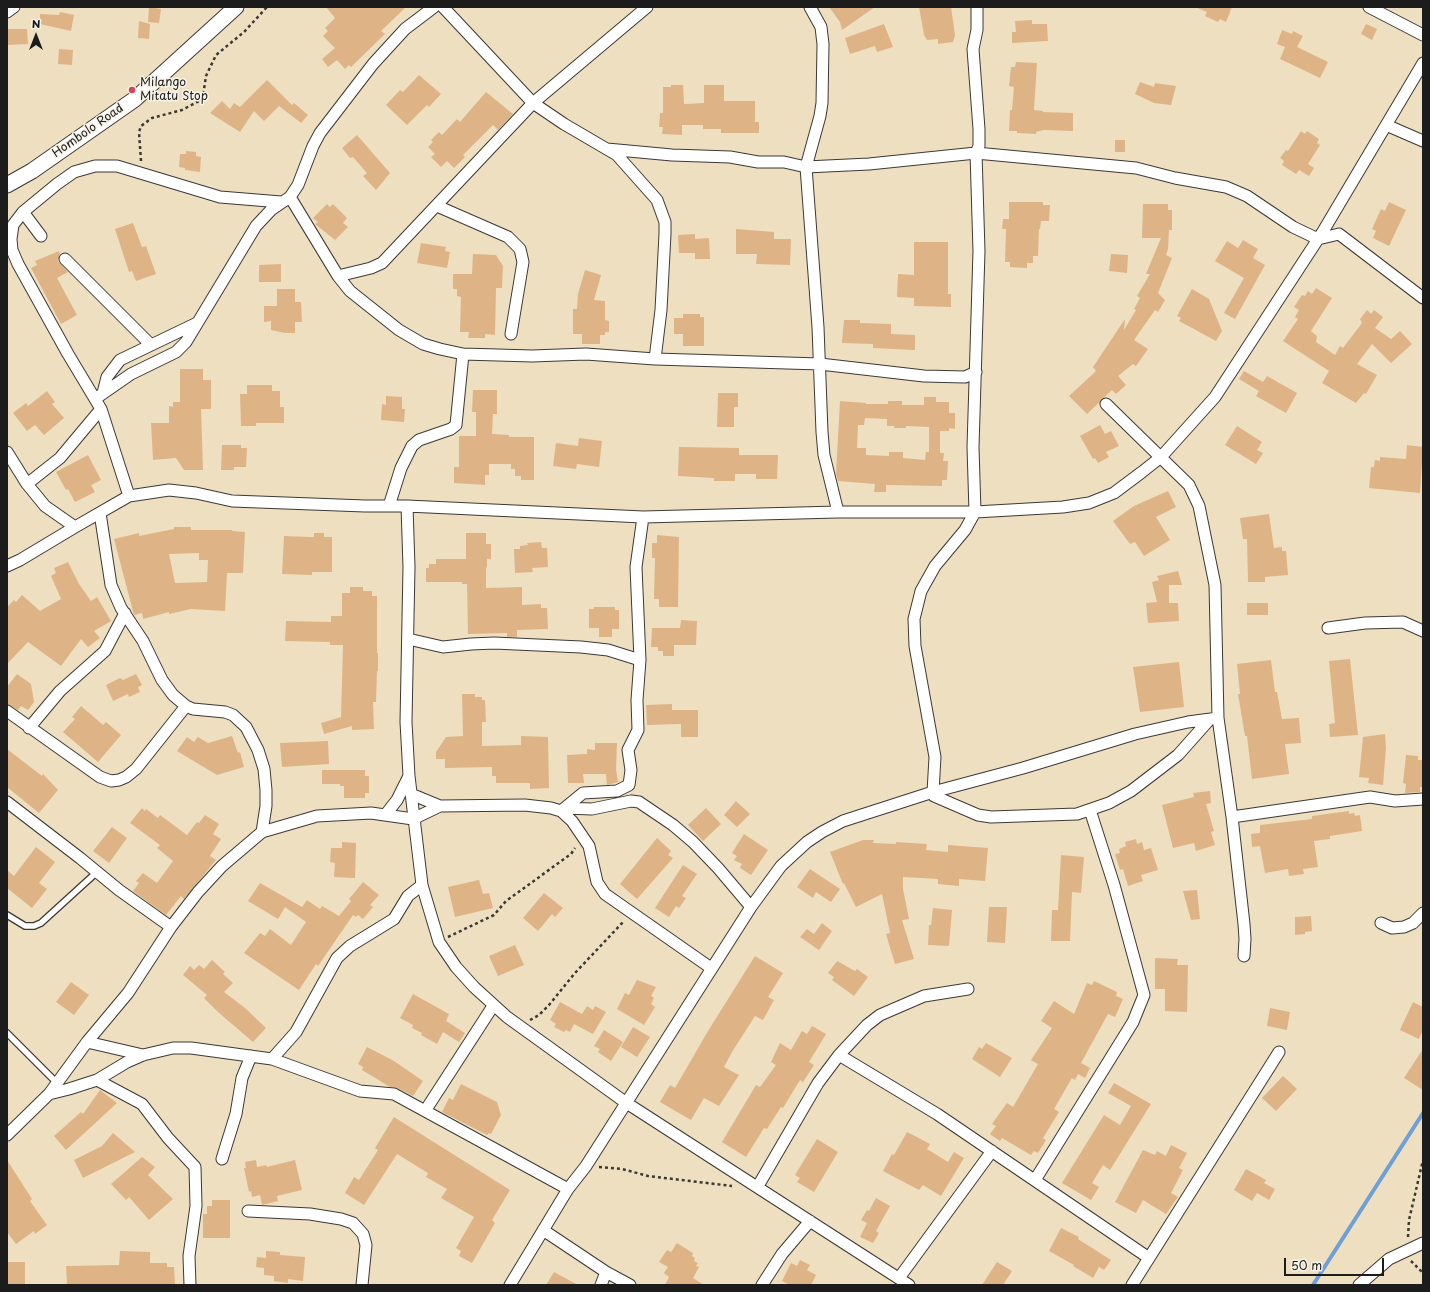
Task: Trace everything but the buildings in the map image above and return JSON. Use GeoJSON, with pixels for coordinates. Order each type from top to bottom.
{"type":"FeatureCollection","features":[{"type":"Feature","properties":{"kind":"street"},"geometry":{"type":"LineString","coordinates":[[7,12],[14,7]]}},
{"type":"Feature","properties":{"kind":"street","name":"Hombolo Road"},"geometry":{"type":"LineString","coordinates":[[7,185],[32,171],[135,98],[236,7]]}},
{"type":"Feature","properties":{"kind":"street"},"geometry":{"type":"LineString","coordinates":[[99,396],[130,374],[176,352],[186,342],[256,226],[285,200],[298,185],[313,146],[320,133],[373,64],[405,29],[434,7]]}},
{"type":"Feature","properties":{"kind":"street"},"geometry":{"type":"LineString","coordinates":[[443,7],[534,102],[564,124],[617,155],[657,200],[663,215],[664,234],[661,310],[654,359]]}},
{"type":"Feature","properties":{"kind":"street"},"geometry":{"type":"LineString","coordinates":[[338,276],[371,268],[382,262],[437,206],[534,102],[647,7]]}},
{"type":"Feature","properties":{"kind":"street"},"geometry":{"type":"LineString","coordinates":[[810,7],[821,27],[823,44],[822,103],[820,116],[806,167],[820,364],[824,455],[838,512]]}},
{"type":"Feature","properties":{"kind":"street"},"geometry":{"type":"LineString","coordinates":[[1369,7],[1423,35]]}},
{"type":"Feature","properties":{"kind":"street"},"geometry":{"type":"LineString","coordinates":[[934,794],[935,757],[915,646],[914,619],[921,591],[935,566],[965,530],[975,512],[973,447],[980,251],[976,153],[979,146],[979,129],[973,49],[977,30],[978,8]]}},
{"type":"Feature","properties":{"kind":"street"},"geometry":{"type":"LineString","coordinates":[[7,566],[20,560],[129,496],[169,490],[196,493],[232,501],[407,506],[643,517],[838,512],[975,512],[1063,507],[1089,503],[1114,493],[1160,457],[1215,397],[1318,239],[1423,63]]}},
{"type":"Feature","properties":{"kind":"street"},"geometry":{"type":"LineString","coordinates":[[1386,125],[1423,141]]}},
{"type":"Feature","properties":{"kind":"street"},"geometry":{"type":"LineString","coordinates":[[607,149],[672,155],[730,157],[758,162],[784,162],[806,167],[869,164],[976,153],[1136,168],[1226,187],[1246,196],[1293,227],[1318,239],[1339,234],[1423,298]]}},
{"type":"Feature","properties":{"kind":"street"},"geometry":{"type":"LineString","coordinates":[[129,496],[101,409],[99,396],[71,359],[18,264],[12,250],[10,227],[23,212],[74,172],[94,166],[117,166],[220,197],[285,200]]}},
{"type":"Feature","properties":{"kind":"street"},"geometry":{"type":"LineString","coordinates":[[285,200],[338,276],[360,300],[399,330],[423,344],[463,354],[532,356],[586,354],[654,359],[820,364],[924,376],[965,377],[976,372]]}},
{"type":"Feature","properties":{"kind":"street"},"geometry":{"type":"LineString","coordinates":[[437,206],[508,237],[520,250],[523,262],[512,334]]}},
{"type":"Feature","properties":{"kind":"street"},"geometry":{"type":"LineString","coordinates":[[23,212],[41,236]]}},
{"type":"Feature","properties":{"kind":"street"},"geometry":{"type":"LineString","coordinates":[[64,259],[151,345]]}},
{"type":"Feature","properties":{"kind":"street"},"geometry":{"type":"LineString","coordinates":[[99,396],[107,377],[120,360],[198,322]]}},
{"type":"Feature","properties":{"kind":"street"},"geometry":{"type":"LineString","coordinates":[[389,506],[397,478],[412,446],[419,440],[451,429],[456,425],[463,354]]}},
{"type":"Feature","properties":{"kind":"street"},"geometry":{"type":"LineString","coordinates":[[1106,404],[1189,485],[1199,506],[1215,592],[1214,718],[1232,817],[1245,939],[1244,956]]}},
{"type":"Feature","properties":{"kind":"street"},"geometry":{"type":"LineString","coordinates":[[27,484],[60,458],[101,409]]}},
{"type":"Feature","properties":{"kind":"street"},"geometry":{"type":"LineString","coordinates":[[7,452],[27,484],[45,506],[74,527]]}},
{"type":"Feature","properties":{"kind":"street"},"geometry":{"type":"LineString","coordinates":[[407,506],[408,639],[406,722],[409,776],[422,885],[439,942],[456,967],[493,1006],[518,1026],[625,1102],[758,1186],[909,1285]]}},
{"type":"Feature","properties":{"kind":"street"},"geometry":{"type":"LineString","coordinates":[[100,513],[111,585],[114,594],[124,613],[143,641],[162,680],[173,695],[186,706],[193,709],[225,712],[233,715],[246,727],[258,750],[264,769],[266,806],[262,832]]}},
{"type":"Feature","properties":{"kind":"street"},"geometry":{"type":"LineString","coordinates":[[563,809],[583,793],[616,791],[629,785],[630,770],[628,750],[638,730],[637,700],[640,660],[636,567],[643,517]]}},
{"type":"Feature","properties":{"kind":"street"},"geometry":{"type":"LineString","coordinates":[[28,728],[60,691],[105,651],[124,613]]}},
{"type":"Feature","properties":{"kind":"street"},"geometry":{"type":"LineString","coordinates":[[1328,628],[1365,623],[1403,622],[1423,631]]}},
{"type":"Feature","properties":{"kind":"street"},"geometry":{"type":"LineString","coordinates":[[408,639],[443,647],[494,643],[581,647],[608,650],[640,660]]}},
{"type":"Feature","properties":{"kind":"street"},"geometry":{"type":"LineString","coordinates":[[7,711],[28,728],[100,777],[111,781],[119,780],[136,769],[186,706]]}},
{"type":"Feature","properties":{"kind":"street"},"geometry":{"type":"LineString","coordinates":[[510,1285],[568,1189],[586,1166],[625,1102],[751,907],[781,866],[807,842],[843,821],[1134,734],[1214,718]]}},
{"type":"Feature","properties":{"kind":"street"},"geometry":{"type":"LineString","coordinates":[[934,794],[978,815],[991,817],[1063,816],[1090,810],[1123,796],[1165,766],[1178,755],[1214,718]]}},
{"type":"Feature","properties":{"kind":"street"},"geometry":{"type":"LineString","coordinates":[[386,814],[397,800],[409,776]]}},
{"type":"Feature","properties":{"kind":"street"},"geometry":{"type":"LineString","coordinates":[[411,794],[440,806],[525,805],[563,809],[592,809],[631,801],[639,802],[673,825],[693,842],[718,868],[751,907]]}},
{"type":"Feature","properties":{"kind":"street"},"geometry":{"type":"LineString","coordinates":[[1232,817],[1370,797],[1395,801],[1423,799]]}},
{"type":"Feature","properties":{"kind":"street"},"geometry":{"type":"LineString","coordinates":[[7,802],[118,890],[171,927]]}},
{"type":"Feature","properties":{"kind":"street"},"geometry":{"type":"LineString","coordinates":[[7,1134],[49,1094],[87,1042],[128,992],[171,927],[198,892],[218,871],[262,832],[317,816],[371,813],[413,819],[440,806]]}},
{"type":"Feature","properties":{"kind":"street"},"geometry":{"type":"LineString","coordinates":[[563,809],[582,835],[591,851],[600,888],[605,894],[711,968]]}},
{"type":"Feature","properties":{"kind":"street"},"geometry":{"type":"LineString","coordinates":[[1035,1180],[1133,1022],[1144,995],[1114,885],[1090,810]]}},
{"type":"Feature","properties":{"kind":"street"},"geometry":{"type":"LineString","coordinates":[[272,1059],[296,1032],[337,958],[350,946],[394,919],[408,896],[422,885]]}},
{"type":"Feature","properties":{"kind":"street"},"geometry":{"type":"LineString","coordinates":[[1381,923],[1392,928],[1404,928],[1413,923],[1423,913]]}},
{"type":"Feature","properties":{"kind":"street"},"geometry":{"type":"LineString","coordinates":[[758,1186],[818,1083],[855,1036],[880,1015],[924,996],[968,989]]}},
{"type":"Feature","properties":{"kind":"street"},"geometry":{"type":"LineString","coordinates":[[426,1112],[493,1006]]}},
{"type":"Feature","properties":{"kind":"street"},"geometry":{"type":"LineString","coordinates":[[87,1042],[143,1055]]}},
{"type":"Feature","properties":{"kind":"street"},"geometry":{"type":"LineString","coordinates":[[49,1094],[69,1090],[97,1080],[127,1062],[143,1055],[173,1048],[191,1048],[272,1059],[360,1091],[394,1094],[568,1189]]}},
{"type":"Feature","properties":{"kind":"street"},"geometry":{"type":"LineString","coordinates":[[1132,1285],[1279,1052]]}},
{"type":"Feature","properties":{"kind":"street"},"geometry":{"type":"LineString","coordinates":[[839,1055],[937,1114],[1149,1258]]}},
{"type":"Feature","properties":{"kind":"street"},"geometry":{"type":"LineString","coordinates":[[222,1159],[236,1114],[242,1078],[251,1056]]}},
{"type":"Feature","properties":{"kind":"street"},"geometry":{"type":"LineString","coordinates":[[97,1080],[142,1104],[168,1138],[194,1166],[196,1206],[189,1256],[190,1285]]}},
{"type":"Feature","properties":{"kind":"street"},"geometry":{"type":"LineString","coordinates":[[899,1278],[992,1151]]}},
{"type":"Feature","properties":{"kind":"street"},"geometry":{"type":"LineString","coordinates":[[248,1211],[310,1214],[341,1219],[353,1223],[363,1234],[366,1245],[362,1285]]}},
{"type":"Feature","properties":{"kind":"street"},"geometry":{"type":"LineString","coordinates":[[762,1285],[782,1254],[810,1221]]}},
{"type":"Feature","properties":{"kind":"street"},"geometry":{"type":"LineString","coordinates":[[543,1230],[606,1272],[630,1285]]}},
{"type":"Feature","properties":{"kind":"street"},"geometry":{"type":"LineString","coordinates":[[1359,1285],[1389,1259],[1423,1243]]}},
{"type":"Feature","properties":{"kind":"street"},"geometry":{"type":"LineString","coordinates":[[601,1285],[606,1272]]}},
{"type":"Feature","properties":{"kind":"lane"},"geometry":{"type":"LineString","coordinates":[[7,916],[25,926],[34,926],[41,923],[97,872]]}},
{"type":"Feature","properties":{"kind":"lane"},"geometry":{"type":"LineString","coordinates":[[7,1033],[57,1083]]}},
{"type":"Feature","properties":{"kind":"path"},"geometry":{"type":"LineString","coordinates":[[140,172],[139,132],[141,126],[152,118],[182,110],[201,100],[206,76],[216,55],[244,32],[267,7]]}},
{"type":"Feature","properties":{"kind":"path"},"geometry":{"type":"LineString","coordinates":[[439,942],[494,915],[506,901],[571,854],[582,835]]}},
{"type":"Feature","properties":{"kind":"path"},"geometry":{"type":"LineString","coordinates":[[518,1026],[539,1015],[549,1005],[574,972],[631,913]]}},
{"type":"Feature","properties":{"kind":"path"},"geometry":{"type":"LineString","coordinates":[[1408,1249],[1409,1220],[1423,1160]]}},
{"type":"Feature","properties":{"kind":"path"},"geometry":{"type":"LineString","coordinates":[[586,1166],[622,1169],[637,1174],[705,1184],[735,1186]]}},
{"type":"Feature","properties":{"kind":"waterway"},"geometry":{"type":"LineString","coordinates":[[1313,1285],[1423,1113]]}},
{"type":"Feature","properties":{"kind":"place","name":"Milango Mitatu Stop"},"geometry":{"type":"Point","coordinates":[132,90]}}]}
